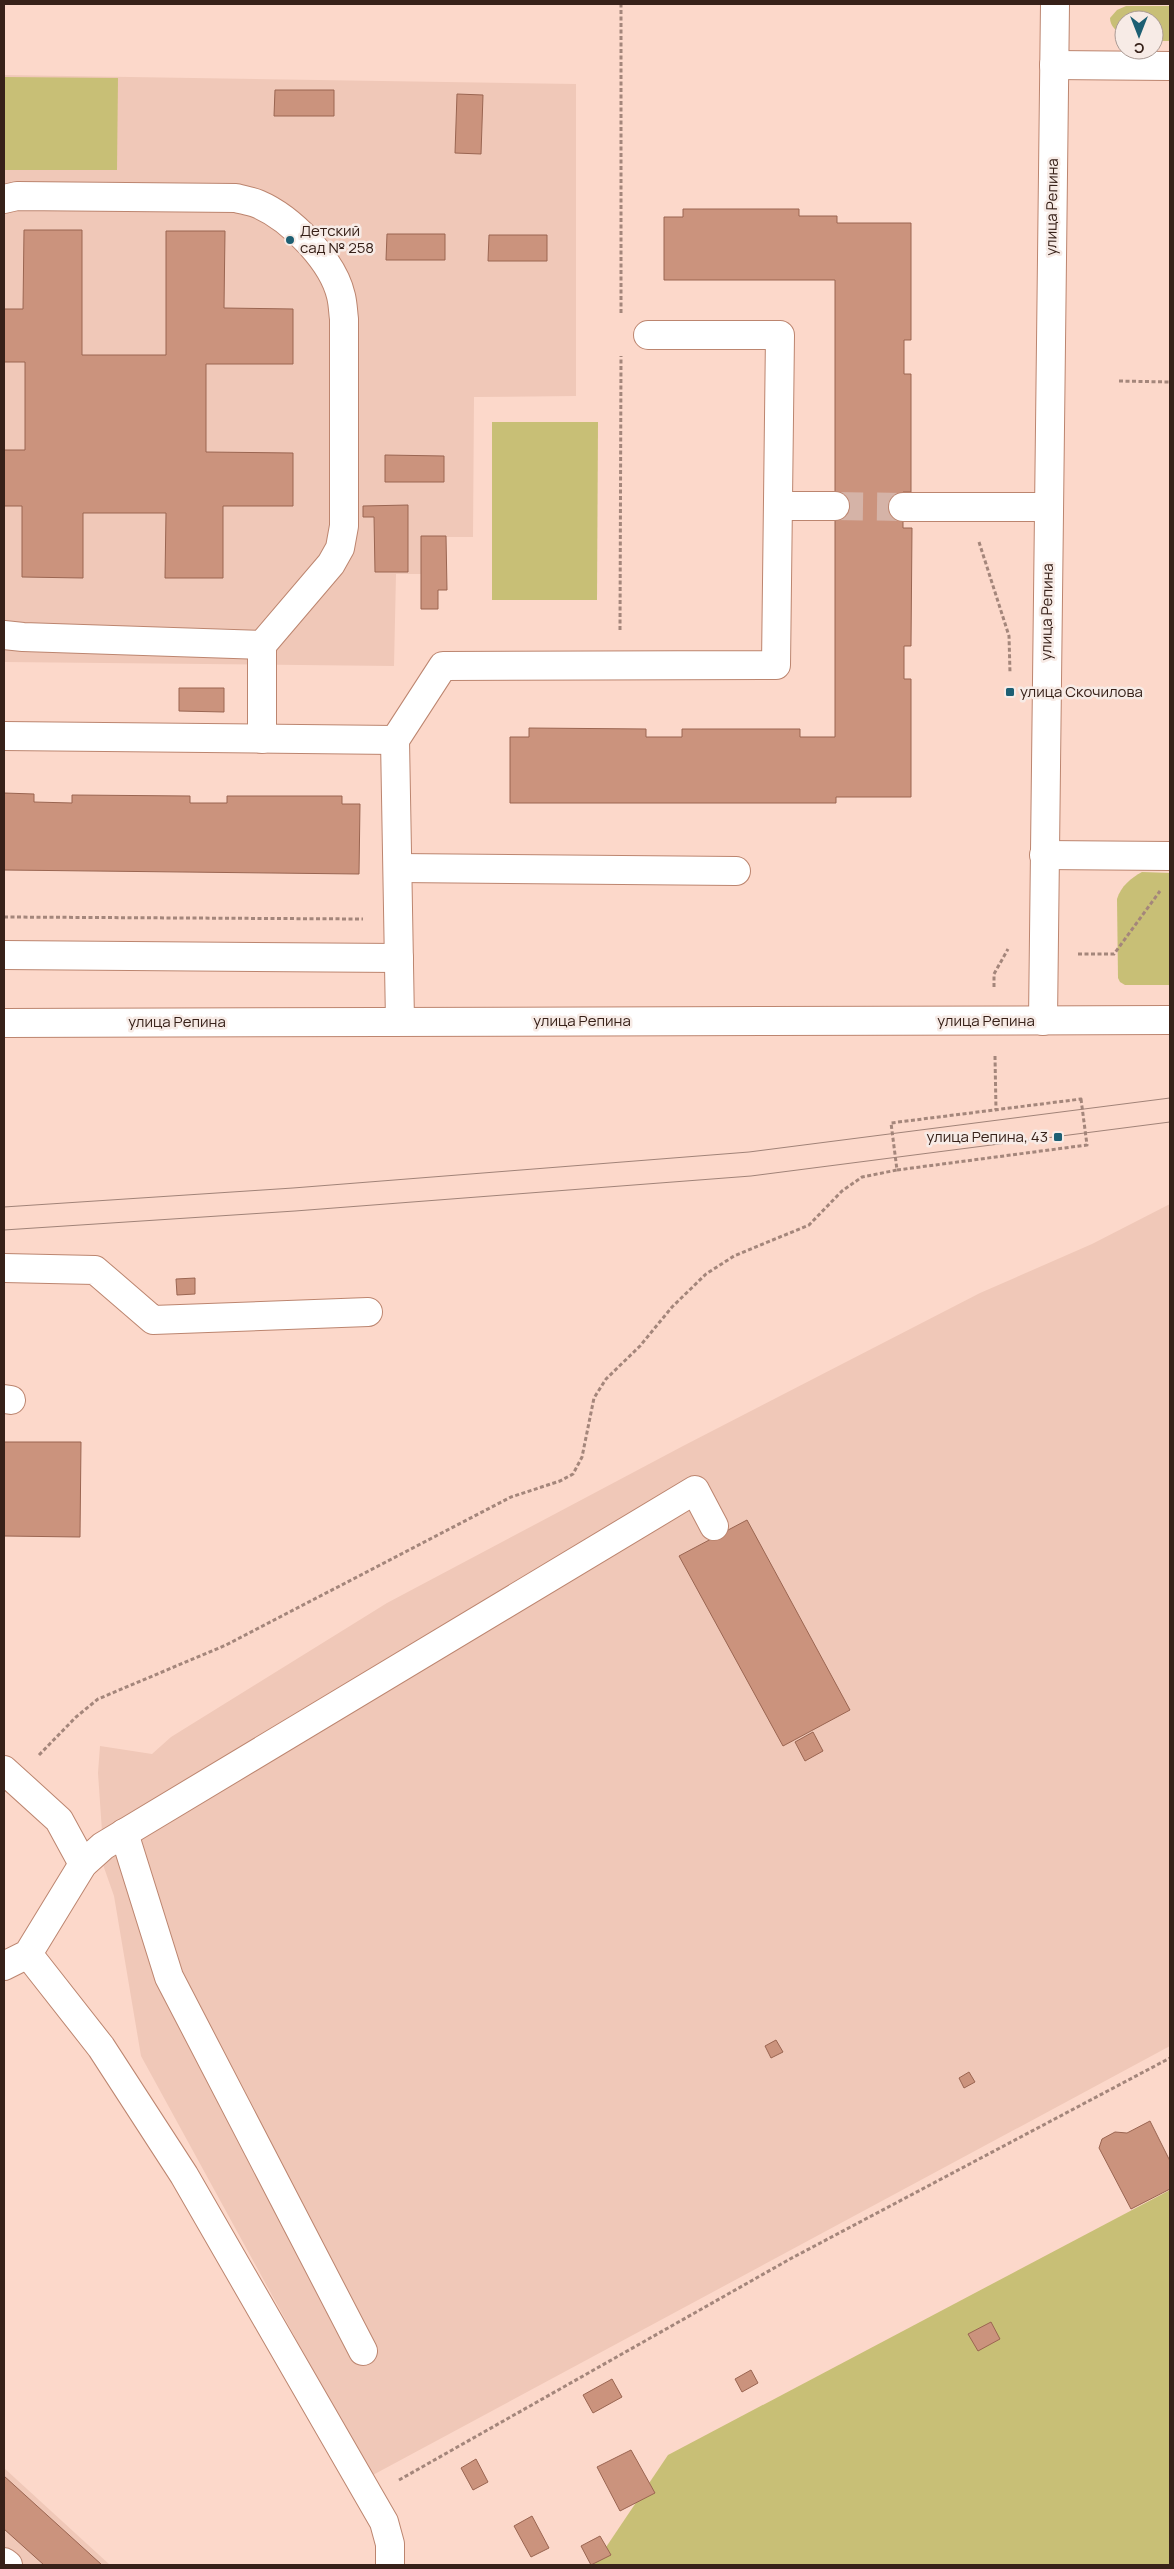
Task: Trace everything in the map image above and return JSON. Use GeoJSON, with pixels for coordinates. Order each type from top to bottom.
{"type":"FeatureCollection","features":[{"type":"Feature","properties":{"kind":"street","name":"улица Репина"},"geometry":{"type":"LineString","coordinates":[[4,1023],[1042,1021],[1055,4]]}},
{"type":"Feature","properties":{"kind":"street"},"geometry":{"type":"LineString","coordinates":[[1054,65],[1170,66]]}},
{"type":"Feature","properties":{"kind":"street"},"geometry":{"type":"LineString","coordinates":[[4,199],[17,196],[236,198],[258,204],[294,228],[309,241],[332,274],[341,296],[344,320],[344,526],[340,548],[331,564],[262,645],[262,739]]}},
{"type":"Feature","properties":{"kind":"street"},"geometry":{"type":"LineString","coordinates":[[400,1021],[395,740],[443,666],[776,665],[780,335],[648,335]]}},
{"type":"Feature","properties":{"kind":"street"},"geometry":{"type":"LineString","coordinates":[[778,506],[835,506]]}},
{"type":"Feature","properties":{"kind":"street"},"geometry":{"type":"LineString","coordinates":[[903,507],[1049,507]]}},
{"type":"Feature","properties":{"kind":"street"},"geometry":{"type":"LineString","coordinates":[[4,635],[262,645]]}},
{"type":"Feature","properties":{"kind":"street"},"geometry":{"type":"LineString","coordinates":[[4,736],[395,740]]}},
{"type":"Feature","properties":{"kind":"street"},"geometry":{"type":"LineString","coordinates":[[1044,855],[1170,856]]}},
{"type":"Feature","properties":{"kind":"street"},"geometry":{"type":"LineString","coordinates":[[398,868],[736,871]]}},
{"type":"Feature","properties":{"kind":"street"},"geometry":{"type":"LineString","coordinates":[[4,955],[399,958]]}},
{"type":"Feature","properties":{"kind":"street"},"geometry":{"type":"LineString","coordinates":[[1042,1021],[1170,1020]]}},
{"type":"Feature","properties":{"kind":"street"},"geometry":{"type":"LineString","coordinates":[[4,1268],[94,1270],[152,1320],[368,1312]]}},
{"type":"Feature","properties":{"kind":"street"},"geometry":{"type":"LineString","coordinates":[[4,1966],[28,1954],[83,1864],[103,1846],[695,1490],[714,1526]]}},
{"type":"Feature","properties":{"kind":"street"},"geometry":{"type":"LineString","coordinates":[[4,1770],[59,1820],[83,1864]]}},
{"type":"Feature","properties":{"kind":"street"},"geometry":{"type":"LineString","coordinates":[[124,1833],[169,1977],[363,2351]]}},
{"type":"Feature","properties":{"kind":"street"},"geometry":{"type":"LineString","coordinates":[[28,1954],[101,2047],[184,2175],[384,2522],[390,2544],[390,2565]]}},
{"type":"Feature","properties":{"kind":"street"},"geometry":{"type":"LineString","coordinates":[[4,2562],[8,2565]]}},
{"type":"Feature","properties":{"kind":"path"},"geometry":{"type":"LineString","coordinates":[[1119,381],[1170,382]]}},
{"type":"Feature","properties":{"kind":"path"},"geometry":{"type":"LineString","coordinates":[[969,507],[1008,636],[1010,674],[1015,674]]}},
{"type":"Feature","properties":{"kind":"path"},"geometry":{"type":"LineString","coordinates":[[1005,954],[1114,954],[1165,884]]}},
{"type":"Feature","properties":{"kind":"path"},"geometry":{"type":"LineString","coordinates":[[4,917],[372,919]]}},
{"type":"Feature","properties":{"kind":"path"},"geometry":{"type":"LineString","coordinates":[[27,1792],[31,1767],[37,1757],[76,1716],[98,1699],[226,1645],[511,1497],[560,1482],[573,1474],[582,1457],[594,1398],[606,1379],[640,1346],[672,1307],[706,1274],[734,1256],[808,1225],[842,1192],[862,1177],[897,1170],[1087,1145],[1081,1099],[891,1123],[897,1170]]}},
{"type":"Feature","properties":{"kind":"path"},"geometry":{"type":"LineString","coordinates":[[395,2482],[790,2260],[1170,2058]]}},
{"type":"Feature","properties":{"kind":"shaded area"},"geometry":{"type":"Polygon","coordinates":[[[1126,6],[1170,6],[1170,41],[1164,41],[1164,10],[1117,10],[1126,6]]]}},
{"type":"Feature","properties":{"kind":"shaded area"},"geometry":{"type":"Polygon","coordinates":[[[1114,13],[1114,27],[1110,21],[1114,13]]]}},
{"type":"Feature","properties":{"kind":"shaded area","name":"Детский сад № 258"},"geometry":{"type":"Polygon","coordinates":[[[4,75],[576,84],[576,396],[474,397],[473,537],[427,537],[427,574],[396,574],[394,666],[4,662],[4,75]]]}},
{"type":"Feature","properties":{"kind":"shaded area"},"geometry":{"type":"Polygon","coordinates":[[[4,77],[118,78],[117,170],[4,170],[4,77]]]}},
{"type":"Feature","properties":{"kind":"shaded area"},"geometry":{"type":"Polygon","coordinates":[[[492,422],[598,422],[597,600],[492,600],[492,422]]]}},
{"type":"Feature","properties":{"kind":"shaded area"},"geometry":{"type":"Polygon","coordinates":[[[1142,872],[1170,873],[1170,985],[1125,985],[1118,978],[1117,899],[1127,883],[1142,872]]]}},
{"type":"Feature","properties":{"kind":"shaded area"},"geometry":{"type":"Polygon","coordinates":[[[1170,1204],[1170,2046],[371,2476],[141,2056],[114,1896],[101,1859],[103,1846],[98,1773],[100,1746],[152,1754],[171,1737],[387,1603],[683,1446],[980,1293],[1092,1244],[1170,1204]]]}},
{"type":"Feature","properties":{"kind":"shaded area"},"geometry":{"type":"Polygon","coordinates":[[[1170,2190],[1170,2565],[594,2565],[668,2455],[1170,2190]]]}},
{"type":"Feature","properties":{"kind":"shaded area"},"geometry":{"type":"Polygon","coordinates":[[[4,2468],[110,2565],[4,2565],[4,2468]]]}},
{"type":"Feature","properties":{"kind":"building"},"geometry":{"type":"Polygon","coordinates":[[[275,90],[334,90],[334,116],[274,116],[275,90]]]}},
{"type":"Feature","properties":{"kind":"building"},"geometry":{"type":"Polygon","coordinates":[[[457,94],[483,95],[481,154],[455,153],[457,94]]]}},
{"type":"Feature","properties":{"kind":"building"},"geometry":{"type":"Polygon","coordinates":[[[683,209],[799,209],[799,216],[837,216],[837,223],[911,223],[911,340],[904,340],[904,374],[911,374],[911,492],[903,492],[903,528],[912,528],[911,646],[904,646],[904,679],[911,679],[911,797],[836,797],[836,803],[510,803],[510,737],[529,737],[529,728],[646,729],[646,737],[682,737],[682,729],[800,729],[800,737],[835,737],[835,280],[664,280],[664,217],[683,217],[683,209]]]}},
{"type":"Feature","properties":{"kind":"building"},"geometry":{"type":"Polygon","coordinates":[[[24,230],[82,230],[82,355],[166,355],[166,231],[225,231],[224,308],[293,309],[293,364],[206,364],[206,452],[293,453],[293,506],[223,506],[223,578],[165,578],[166,513],[83,513],[83,578],[22,577],[22,506],[4,506],[4,450],[25,450],[25,362],[4,362],[4,309],[23,309],[24,230]]]}},
{"type":"Feature","properties":{"kind":"building"},"geometry":{"type":"Polygon","coordinates":[[[387,234],[445,234],[445,260],[386,260],[387,234]]]}},
{"type":"Feature","properties":{"kind":"building"},"geometry":{"type":"Polygon","coordinates":[[[489,235],[547,235],[547,261],[488,261],[489,235]]]}},
{"type":"Feature","properties":{"kind":"building"},"geometry":{"type":"Polygon","coordinates":[[[385,455],[444,456],[444,482],[385,482],[385,455]]]}},
{"type":"Feature","properties":{"kind":"building"},"geometry":{"type":"Polygon","coordinates":[[[408,505],[408,572],[375,572],[374,517],[363,517],[363,506],[408,505]]]}},
{"type":"Feature","properties":{"kind":"building"},"geometry":{"type":"Polygon","coordinates":[[[421,536],[446,536],[447,590],[438,590],[438,609],[421,609],[421,536]]]}},
{"type":"Feature","properties":{"kind":"building"},"geometry":{"type":"Polygon","coordinates":[[[179,688],[224,688],[224,712],[179,711],[179,688]]]}},
{"type":"Feature","properties":{"kind":"building"},"geometry":{"type":"Polygon","coordinates":[[[4,793],[34,794],[34,802],[72,803],[72,795],[190,796],[190,803],[227,803],[227,796],[342,796],[342,804],[360,804],[359,874],[4,870],[4,793]]]}},
{"type":"Feature","properties":{"kind":"building"},"geometry":{"type":"Polygon","coordinates":[[[195,1278],[195,1294],[177,1295],[176,1279],[195,1278]]]}},
{"type":"Feature","properties":{"kind":"building"},"geometry":{"type":"Polygon","coordinates":[[[4,1442],[81,1442],[80,1537],[4,1536],[4,1442]]]}},
{"type":"Feature","properties":{"kind":"building"},"geometry":{"type":"Polygon","coordinates":[[[747,1520],[850,1710],[783,1746],[679,1556],[747,1520]]]}},
{"type":"Feature","properties":{"kind":"building"},"geometry":{"type":"Polygon","coordinates":[[[813,1732],[823,1751],[805,1761],[795,1742],[813,1732]]]}},
{"type":"Feature","properties":{"kind":"building"},"geometry":{"type":"Polygon","coordinates":[[[776,2040],[783,2052],[771,2058],[765,2046],[776,2040]]]}},
{"type":"Feature","properties":{"kind":"building"},"geometry":{"type":"Polygon","coordinates":[[[969,2072],[975,2082],[964,2088],[959,2078],[969,2072]]]}},
{"type":"Feature","properties":{"kind":"building"},"geometry":{"type":"Polygon","coordinates":[[[1150,2121],[1170,2161],[1170,2189],[1131,2209],[1099,2148],[1102,2139],[1115,2132],[1127,2133],[1150,2121]]]}},
{"type":"Feature","properties":{"kind":"building"},"geometry":{"type":"Polygon","coordinates":[[[991,2322],[1000,2339],[978,2351],[968,2334],[991,2322]]]}},
{"type":"Feature","properties":{"kind":"building"},"geometry":{"type":"Polygon","coordinates":[[[751,2370],[758,2383],[742,2392],[735,2379],[751,2370]]]}},
{"type":"Feature","properties":{"kind":"building"},"geometry":{"type":"Polygon","coordinates":[[[612,2379],[622,2397],[593,2413],[583,2395],[612,2379]]]}},
{"type":"Feature","properties":{"kind":"building"},"geometry":{"type":"Polygon","coordinates":[[[631,2450],[655,2493],[620,2511],[597,2467],[631,2450]]]}},
{"type":"Feature","properties":{"kind":"building"},"geometry":{"type":"Polygon","coordinates":[[[476,2459],[488,2482],[473,2490],[461,2468],[476,2459]]]}},
{"type":"Feature","properties":{"kind":"building"},"geometry":{"type":"Polygon","coordinates":[[[4,2476],[102,2565],[44,2565],[4,2529],[4,2476]]]}},
{"type":"Feature","properties":{"kind":"building"},"geometry":{"type":"Polygon","coordinates":[[[532,2516],[549,2548],[531,2557],[514,2526],[532,2516]]]}},
{"type":"Feature","properties":{"kind":"building"},"geometry":{"type":"Polygon","coordinates":[[[600,2536],[611,2555],[591,2565],[581,2546],[600,2536]]]}},
{"type":"Feature","properties":{"kind":"tunnel"},"geometry":{"type":"LineString","coordinates":[[835,506],[903,507]]}},
{"type":"Feature","properties":{"kind":"tram line"},"geometry":{"type":"LineString","coordinates":[[4,1207],[293,1188],[749,1152],[1170,1098]]}},
{"type":"Feature","properties":{"kind":"tram line"},"geometry":{"type":"LineString","coordinates":[[4,1230],[295,1211],[751,1176],[1170,1122]]}},
{"type":"Feature","properties":{"kind":"place","name":"Детский сад № 258"},"geometry":{"type":"Point","coordinates":[290,240]}},
{"type":"Feature","properties":{"kind":"place","name":"улица Скочилова"},"geometry":{"type":"Point","coordinates":[1010,692]}},
{"type":"Feature","properties":{"kind":"place","name":"улица Репина, 43"},"geometry":{"type":"Point","coordinates":[1058,1137]}}]}
